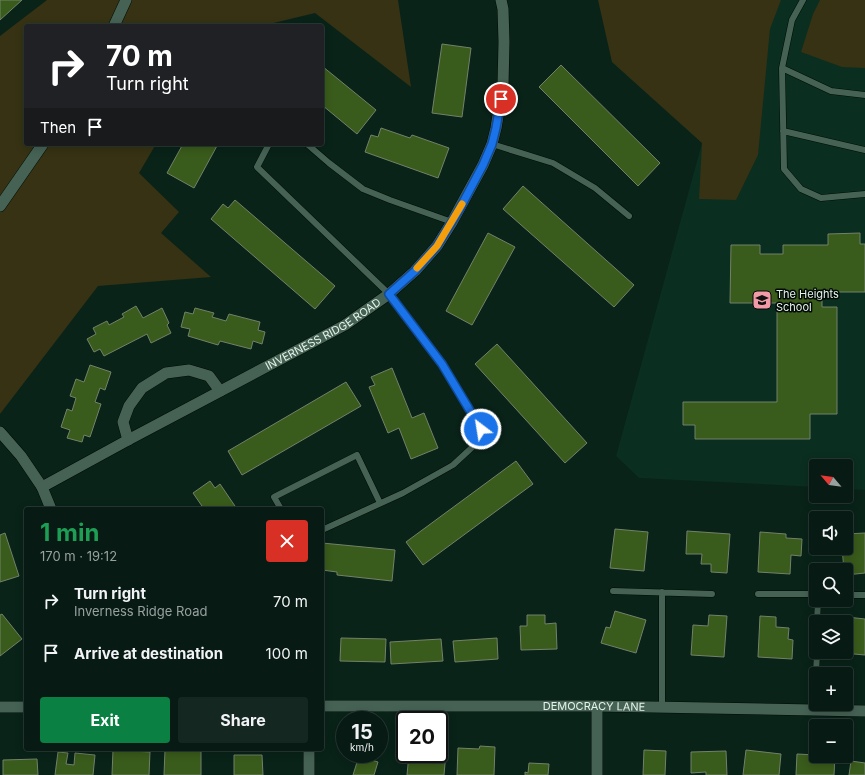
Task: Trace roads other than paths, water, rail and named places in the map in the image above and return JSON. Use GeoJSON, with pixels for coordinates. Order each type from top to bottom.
{"type":"FeatureCollection","features":[{"type":"Feature","properties":{"kind":"street"},"geometry":{"type":"LineString","coordinates":[[115,24],[126,0]]}},
{"type":"Feature","properties":{"kind":"street","name":"INVERNESS RIDGE ROAD"},"geometry":{"type":"LineString","coordinates":[[42,487],[345,325],[389,294],[415,271],[437,246],[452,222],[483,165],[492,144],[504,85],[503,9],[501,0]]}},
{"type":"Feature","properties":{"kind":"street"},"geometry":{"type":"LineString","coordinates":[[0,206],[42,146]]}},
{"type":"Feature","properties":{"kind":"street"},"geometry":{"type":"LineString","coordinates":[[128,440],[123,422],[129,406],[142,388],[166,373],[189,370],[209,376],[220,391]]}},
{"type":"Feature","properties":{"kind":"street"},"geometry":{"type":"LineString","coordinates":[[0,432],[21,456],[42,487],[50,507]]}},
{"type":"Feature","properties":{"kind":"street","name":"DEMOCRACY LANE"},"geometry":{"type":"LineString","coordinates":[[324,706],[597,706],[809,710]]}},
{"type":"Feature","properties":{"kind":"street"},"geometry":{"type":"LineString","coordinates":[[597,706],[597,775]]}},
{"type":"Feature","properties":{"kind":"street"},"geometry":{"type":"LineString","coordinates":[[0,707],[24,707]]}},
{"type":"Feature","properties":{"kind":"street","name":"DEMOCRACY LANE"},"geometry":{"type":"LineString","coordinates":[[853,711],[865,711]]}},
{"type":"Feature","properties":{"kind":"street"},"geometry":{"type":"LineString","coordinates":[[309,751],[309,775]]}},
{"type":"Feature","properties":{"kind":"lane"},"geometry":{"type":"LineString","coordinates":[[803,0],[792,20],[782,68],[784,169],[801,189],[821,198],[865,194]]}},
{"type":"Feature","properties":{"kind":"lane"},"geometry":{"type":"LineString","coordinates":[[782,68],[831,91],[865,96]]}},
{"type":"Feature","properties":{"kind":"lane"},"geometry":{"type":"LineString","coordinates":[[783,131],[865,150]]}},
{"type":"Feature","properties":{"kind":"lane"},"geometry":{"type":"LineString","coordinates":[[492,144],[553,164],[595,188],[629,216]]}},
{"type":"Feature","properties":{"kind":"lane"},"geometry":{"type":"LineString","coordinates":[[269,146],[257,167],[389,294],[442,364],[481,429],[479,441],[453,465],[403,492],[324,529]]}},
{"type":"Feature","properties":{"kind":"lane"},"geometry":{"type":"LineString","coordinates":[[309,146],[363,189],[452,222]]}},
{"type":"Feature","properties":{"kind":"lane"},"geometry":{"type":"LineString","coordinates":[[280,507],[274,497],[357,455],[380,503]]}},
{"type":"Feature","properties":{"kind":"lane"},"geometry":{"type":"LineString","coordinates":[[613,591],[712,594]]}},
{"type":"Feature","properties":{"kind":"lane"},"geometry":{"type":"LineString","coordinates":[[662,592],[662,707]]}},
{"type":"Feature","properties":{"kind":"lane"},"geometry":{"type":"LineString","coordinates":[[758,594],[809,594]]}},
{"type":"Feature","properties":{"kind":"lane"},"geometry":{"type":"LineString","coordinates":[[853,595],[865,595]]}},
{"type":"Feature","properties":{"kind":"place","name":"The Heights School"},"geometry":{"type":"Point","coordinates":[762,300]}}]}
